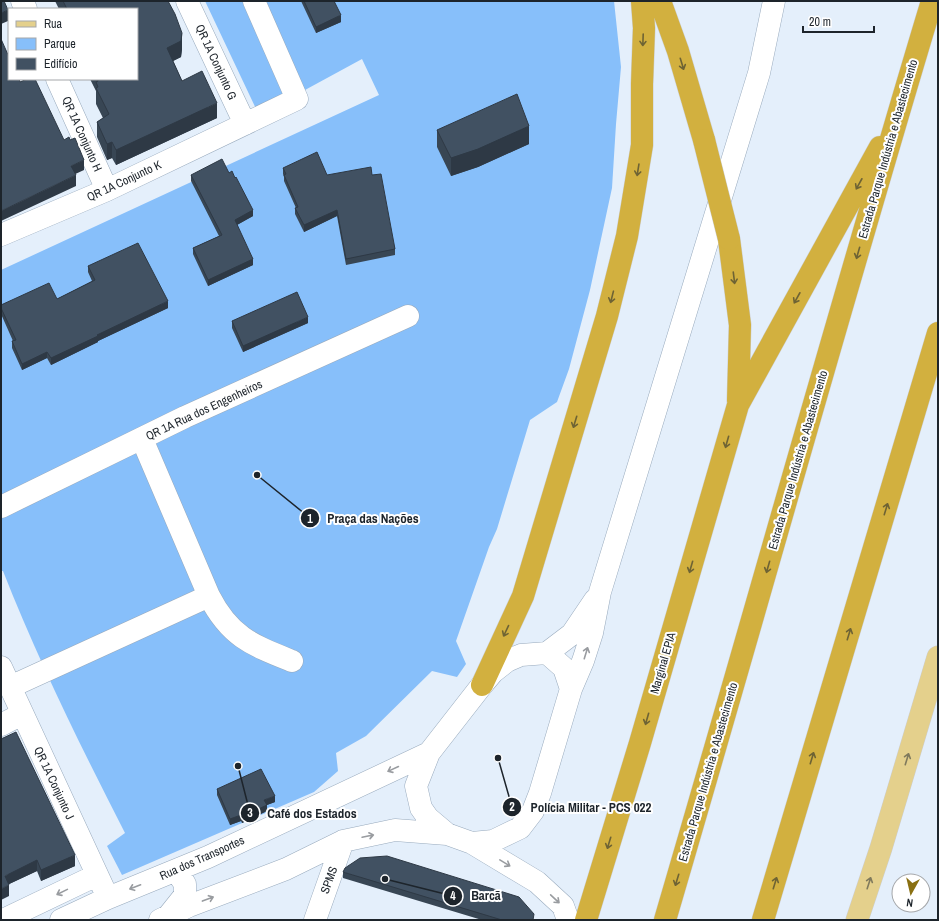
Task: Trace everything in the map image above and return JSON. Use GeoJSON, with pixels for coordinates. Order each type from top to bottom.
{"type":"FeatureCollection","features":[{"type":"Feature","properties":{"kind":"highway"},"geometry":{"type":"LineString","coordinates":[[482,685],[523,596],[607,316],[627,236],[642,145],[644,28],[642,1]]}},
{"type":"Feature","properties":{"kind":"highway"},"geometry":{"type":"LineString","coordinates":[[660,1],[678,51],[704,140],[729,239],[740,325],[738,405]]}},
{"type":"Feature","properties":{"kind":"highway","name":"Estrada Parque Indústria e Abastecimento"},"geometry":{"type":"LineString","coordinates":[[665,920],[898,113],[932,1]]}},
{"type":"Feature","properties":{"kind":"highway"},"geometry":{"type":"LineString","coordinates":[[738,405],[898,113]]}},
{"type":"Feature","properties":{"kind":"highway"},"geometry":{"type":"LineString","coordinates":[[763,920],[938,333]]}},
{"type":"Feature","properties":{"kind":"highway","name":"Marginal EPIA"},"geometry":{"type":"LineString","coordinates":[[586,920],[642,735],[738,405]]}},
{"type":"Feature","properties":{"kind":"main road"},"geometry":{"type":"LineString","coordinates":[[857,920],[881,848],[938,657]]}},
{"type":"Feature","properties":{"kind":"street","name":"QR 1A Conjunto G"},"geometry":{"type":"LineString","coordinates":[[187,1],[245,124]]}},
{"type":"Feature","properties":{"kind":"street","name":"QR 1A Conjunto K"},"geometry":{"type":"LineString","coordinates":[[1,236],[107,190],[297,99],[254,1]]}},
{"type":"Feature","properties":{"kind":"street"},"geometry":{"type":"LineString","coordinates":[[472,843],[493,841],[520,828],[533,811],[540,793],[571,689],[590,640],[600,592],[759,73],[774,1]]}},
{"type":"Feature","properties":{"kind":"street","name":"QR 1A Conjunto H"},"geometry":{"type":"LineString","coordinates":[[57,80],[107,190]]}},
{"type":"Feature","properties":{"kind":"street","name":"QR 1A Rua dos Engenheiros"},"geometry":{"type":"LineString","coordinates":[[1,507],[192,414],[408,316]]}},
{"type":"Feature","properties":{"kind":"street"},"geometry":{"type":"LineString","coordinates":[[142,439],[217,613],[236,634],[257,647],[292,661]]}},
{"type":"Feature","properties":{"kind":"street"},"geometry":{"type":"LineString","coordinates":[[447,834],[428,818],[421,808],[416,786],[429,753],[493,672],[507,662],[521,655],[547,653],[572,634],[600,592]]}},
{"type":"Feature","properties":{"kind":"street"},"geometry":{"type":"LineString","coordinates":[[10,687],[209,596]]}},
{"type":"Feature","properties":{"kind":"street"},"geometry":{"type":"LineString","coordinates":[[547,653],[564,668],[571,689]]}},
{"type":"Feature","properties":{"kind":"street","name":"QR 1A Conjunto J"},"geometry":{"type":"LineString","coordinates":[[1,667],[108,898]]}},
{"type":"Feature","properties":{"kind":"street"},"geometry":{"type":"LineString","coordinates":[[1,725],[22,714]]}},
{"type":"Feature","properties":{"kind":"street","name":"Rua dos Transportes"},"geometry":{"type":"LineString","coordinates":[[61,920],[108,898],[208,857],[429,753]]}},
{"type":"Feature","properties":{"kind":"street"},"geometry":{"type":"LineString","coordinates":[[167,918],[189,906],[286,869],[343,841],[395,830],[447,834],[472,843],[537,882],[563,906],[568,920]]}},
{"type":"Feature","properties":{"kind":"street","name":"SPMS"},"geometry":{"type":"LineString","coordinates":[[315,920],[343,841]]}},
{"type":"Feature","properties":{"kind":"street"},"geometry":{"type":"LineString","coordinates":[[167,918],[185,894],[184,884],[176,871]]}},
{"type":"Feature","properties":{"kind":"street"},"geometry":{"type":"LineString","coordinates":[[3,920],[97,875]]}},
{"type":"Feature","properties":{"kind":"green space"},"geometry":{"type":"Polygon","coordinates":[[[205,1],[614,1],[621,67],[612,188],[590,290],[569,369],[557,402],[530,420],[497,529],[489,547],[456,641],[466,664],[457,677],[432,671],[366,736],[336,753],[338,771],[314,792],[122,875],[107,846],[125,833],[61,703],[16,604],[3,571],[1,571],[1,270],[379,95],[362,59],[259,115],[205,1]]]}},
{"type":"Feature","properties":{"kind":"building"},"geometry":{"type":"Polygon","coordinates":[[[1,1],[4,1],[8,10],[1,13],[1,1]]]}},
{"type":"Feature","properties":{"kind":"building"},"geometry":{"type":"Polygon","coordinates":[[[63,1],[168,1],[175,14],[182,33],[181,41],[167,48],[182,81],[202,71],[217,103],[116,150],[112,142],[107,144],[97,122],[109,114],[96,88],[98,87],[96,82],[98,80],[138,80],[138,8],[66,8],[63,1]]]}},
{"type":"Feature","properties":{"kind":"building"},"geometry":{"type":"Polygon","coordinates":[[[304,1],[334,1],[341,15],[316,27],[304,1]]]}},
{"type":"Feature","properties":{"kind":"building"},"geometry":{"type":"Polygon","coordinates":[[[1,39],[8,55],[8,80],[19,80],[20,82],[25,80],[35,80],[64,140],[69,137],[70,140],[75,138],[84,160],[71,166],[76,175],[1,211],[1,39]]]}},
{"type":"Feature","properties":{"kind":"building"},"geometry":{"type":"Polygon","coordinates":[[[517,94],[529,126],[478,149],[451,158],[437,130],[517,94]]]}},
{"type":"Feature","properties":{"kind":"building"},"geometry":{"type":"Polygon","coordinates":[[[317,152],[327,175],[371,167],[372,175],[381,174],[395,249],[346,259],[337,210],[304,225],[295,208],[298,207],[284,175],[286,174],[283,168],[317,152]]]}},
{"type":"Feature","properties":{"kind":"building"},"geometry":{"type":"Polygon","coordinates":[[[222,159],[229,173],[232,171],[235,178],[236,177],[253,210],[235,220],[253,259],[208,280],[193,248],[222,235],[191,175],[222,159]]]}},
{"type":"Feature","properties":{"kind":"building"},"geometry":{"type":"Polygon","coordinates":[[[138,243],[168,301],[51,358],[47,352],[22,364],[12,341],[16,340],[1,305],[49,283],[57,299],[95,280],[88,266],[138,243]]]}},
{"type":"Feature","properties":{"kind":"building"},"geometry":{"type":"Polygon","coordinates":[[[297,292],[308,317],[243,346],[232,321],[297,292]]]}},
{"type":"Feature","properties":{"kind":"building"},"geometry":{"type":"Polygon","coordinates":[[[16,732],[75,855],[41,870],[37,860],[5,876],[9,885],[1,889],[1,739],[16,732]]]}},
{"type":"Feature","properties":{"kind":"building"},"geometry":{"type":"Polygon","coordinates":[[[261,769],[275,796],[264,800],[267,805],[242,817],[241,815],[230,819],[217,789],[261,769]]]}},
{"type":"Feature","properties":{"kind":"building"},"geometry":{"type":"Polygon","coordinates":[[[387,856],[519,897],[534,914],[533,920],[502,920],[343,872],[345,868],[360,858],[387,856]]]}},
{"type":"Feature","properties":{"kind":"place","name":"Praça das Nações"},"geometry":{"type":"Point","coordinates":[257,475]}},
{"type":"Feature","properties":{"kind":"place","name":"Polícia Militar - PCS 022"},"geometry":{"type":"Point","coordinates":[498,758]}},
{"type":"Feature","properties":{"kind":"place","name":"Café dos Estados"},"geometry":{"type":"Point","coordinates":[238,766]}},
{"type":"Feature","properties":{"kind":"place","name":"Barcã"},"geometry":{"type":"Point","coordinates":[385,879]}}]}
